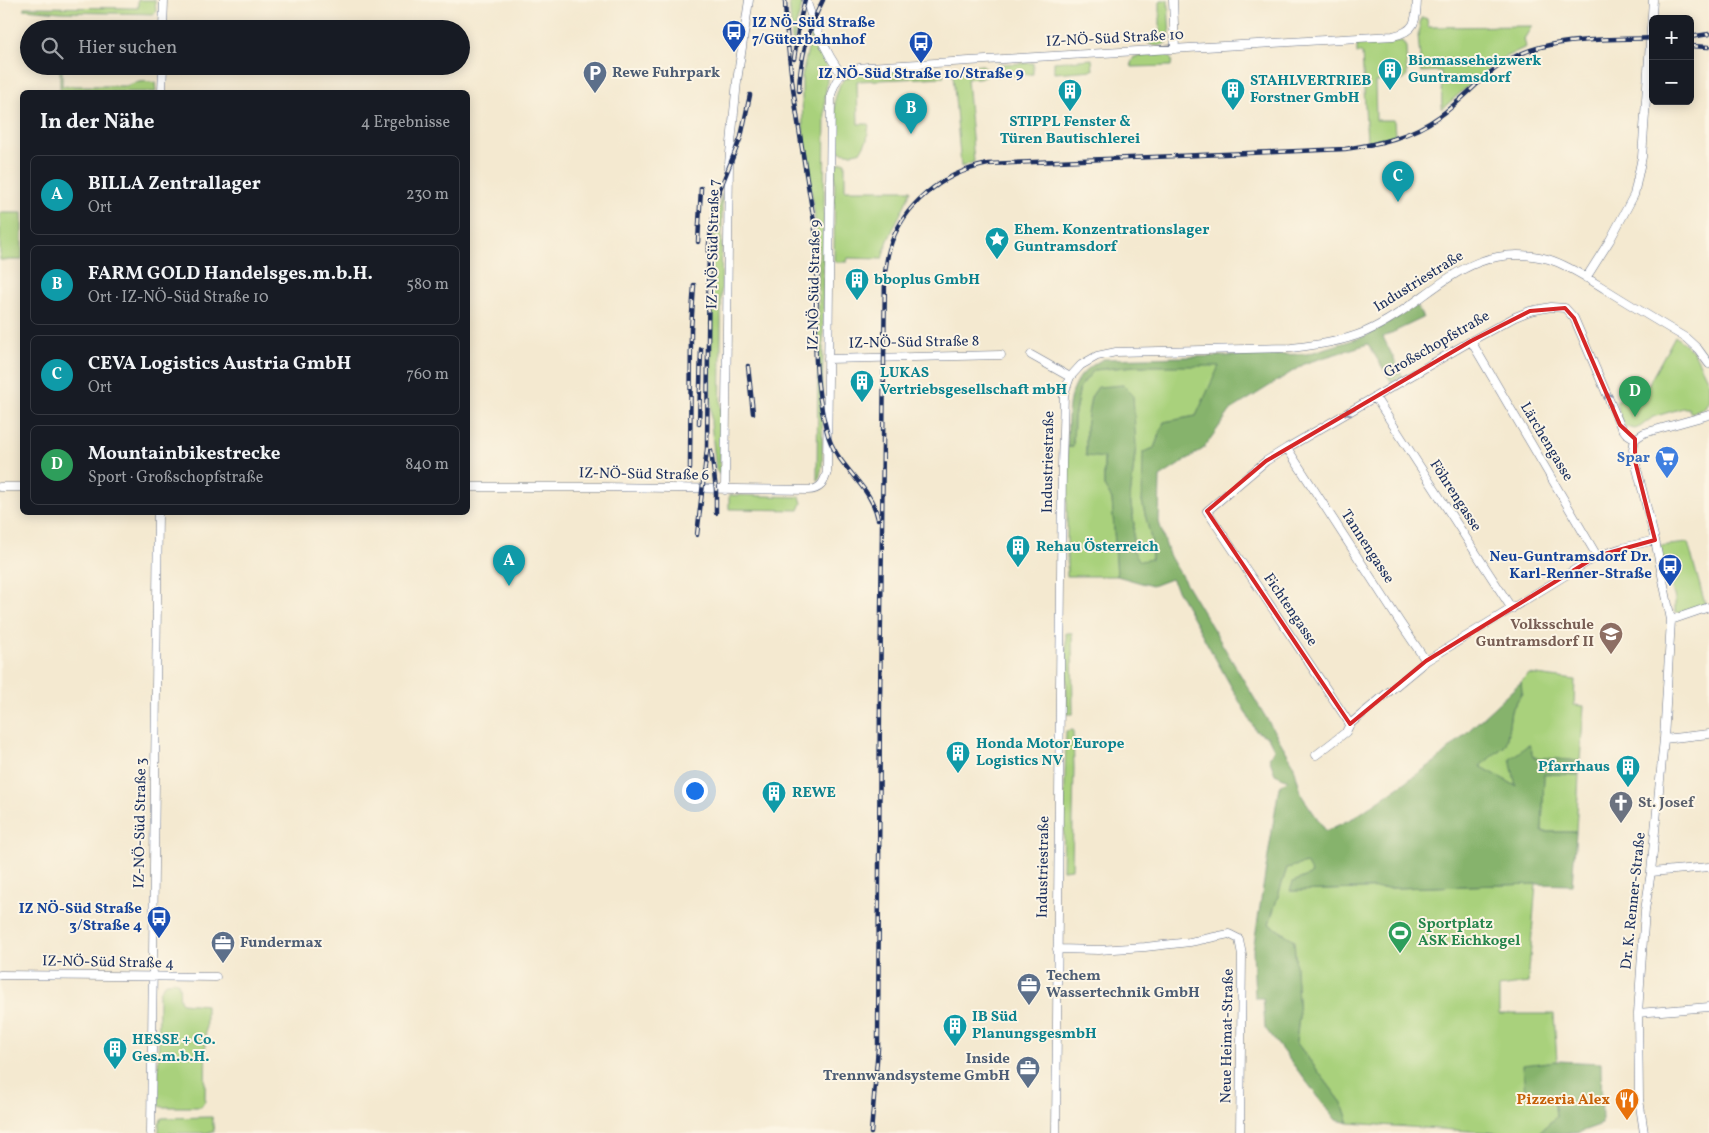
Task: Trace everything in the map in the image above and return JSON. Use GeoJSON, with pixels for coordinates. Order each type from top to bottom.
{"type":"FeatureCollection","features":[{"type":"Feature","properties":{"kind":"street"},"geometry":{"type":"LineString","coordinates":[[163,20],[164,0]]}},
{"type":"Feature","properties":{"kind":"street","name":"IZ-NÖ-Süd Straße 7"},"geometry":{"type":"LineString","coordinates":[[725,490],[729,164],[737,82],[749,0]]}},
{"type":"Feature","properties":{"kind":"street"},"geometry":{"type":"LineString","coordinates":[[806,0],[830,58],[841,74]]}},
{"type":"Feature","properties":{"kind":"street"},"geometry":{"type":"LineString","coordinates":[[1173,0],[1175,49]]}},
{"type":"Feature","properties":{"kind":"street","name":"IZ-NÖ-Süd Straße 10"},"geometry":{"type":"LineString","coordinates":[[841,74],[854,68],[868,67],[1384,37],[1403,34],[1410,30],[1414,24],[1417,0]]}},
{"type":"Feature","properties":{"kind":"street"},"geometry":{"type":"LineString","coordinates":[[1586,278],[1610,240],[1634,195],[1642,156],[1653,0]]}},
{"type":"Feature","properties":{"kind":"street","name":"IZ-NÖ-Süd Straße 9"},"geometry":{"type":"LineString","coordinates":[[820,487],[825,480],[827,472],[831,95],[834,82],[841,74]]}},
{"type":"Feature","properties":{"kind":"street"},"geometry":{"type":"LineString","coordinates":[[162,90],[163,75]]}},
{"type":"Feature","properties":{"kind":"street","name":"Industriestraße"},"geometry":{"type":"LineString","coordinates":[[1056,1133],[1062,466],[1064,394],[1070,377],[1081,365],[1097,356],[1116,352],[1291,348],[1319,345],[1346,339],[1366,331],[1406,308],[1452,275],[1474,263],[1507,255],[1530,256],[1550,260],[1586,278],[1686,338],[1698,348],[1709,364]]}},
{"type":"Feature","properties":{"kind":"street","name":"Großschopfstraße"},"geometry":{"type":"LineString","coordinates":[[1207,511],[1266,460],[1471,341],[1530,311],[1551,307],[1564,308],[1574,318],[1620,425],[1626,433],[1635,439]]}},
{"type":"Feature","properties":{"kind":"street","name":"Lärchengasse"},"geometry":{"type":"LineString","coordinates":[[1471,341],[1597,556]]}},
{"type":"Feature","properties":{"kind":"street","name":"IZ-NÖ-Süd Straße 8"},"geometry":{"type":"LineString","coordinates":[[828,359],[1001,354]]}},
{"type":"Feature","properties":{"kind":"street"},"geometry":{"type":"LineString","coordinates":[[1031,355],[1070,377]]}},
{"type":"Feature","properties":{"kind":"street","name":"Föhrengasse"},"geometry":{"type":"LineString","coordinates":[[1375,397],[1512,609]]}},
{"type":"Feature","properties":{"kind":"street"},"geometry":{"type":"LineString","coordinates":[[1635,439],[1644,433],[1709,415]]}},
{"type":"Feature","properties":{"kind":"street","name":"Dr. K. Renner-Straße"},"geometry":{"type":"LineString","coordinates":[[1635,439],[1633,450],[1635,461],[1655,540],[1672,620],[1664,739],[1651,872],[1645,910],[1638,1013],[1639,1099],[1644,1133]]}},
{"type":"Feature","properties":{"kind":"street","name":"Tannengasse"},"geometry":{"type":"LineString","coordinates":[[1287,448],[1426,661]]}},
{"type":"Feature","properties":{"kind":"street"},"geometry":{"type":"LineString","coordinates":[[0,487],[20,487]]}},
{"type":"Feature","properties":{"kind":"street","name":"IZ-NÖ-Süd Straße 6"},"geometry":{"type":"LineString","coordinates":[[470,487],[602,487],[725,490],[813,490],[820,487]]}},
{"type":"Feature","properties":{"kind":"street","name":"Fichtengasse"},"geometry":{"type":"LineString","coordinates":[[1207,511],[1350,724]]}},
{"type":"Feature","properties":{"kind":"street","name":"IZ-NÖ-Süd Straße 3"},"geometry":{"type":"LineString","coordinates":[[151,1133],[158,515]]}},
{"type":"Feature","properties":{"kind":"street"},"geometry":{"type":"LineString","coordinates":[[1316,755],[1346,732],[1350,724],[1426,661],[1597,556],[1655,540]]}},
{"type":"Feature","properties":{"kind":"street"},"geometry":{"type":"LineString","coordinates":[[1672,620],[1709,607]]}},
{"type":"Feature","properties":{"kind":"street"},"geometry":{"type":"LineString","coordinates":[[1664,739],[1709,734]]}},
{"type":"Feature","properties":{"kind":"street"},"geometry":{"type":"LineString","coordinates":[[1651,872],[1709,867]]}},
{"type":"Feature","properties":{"kind":"street","name":"Neue Heimat-Straße"},"geometry":{"type":"LineString","coordinates":[[1058,949],[1099,950],[1145,947],[1190,942],[1229,934],[1240,939],[1242,954],[1240,1133]]}},
{"type":"Feature","properties":{"kind":"street","name":"IZ-NÖ-Süd Straße 4"},"geometry":{"type":"LineString","coordinates":[[0,975],[216,977]]}},
{"type":"Feature","properties":{"kind":"street"},"geometry":{"type":"LineString","coordinates":[[1638,1013],[1709,1007]]}},
{"type":"Feature","properties":{"kind":"highlighted area"},"geometry":{"type":"Polygon","coordinates":[[[1565,308],[1574,318],[1620,425],[1635,439],[1635,461],[1655,540],[1597,556],[1426,661],[1350,724],[1207,511],[1266,461],[1471,341],[1530,311],[1565,308]]]}},
{"type":"Feature","properties":{"kind":"green space"},"geometry":{"type":"Polygon","coordinates":[[[138,0],[155,0],[156,12],[153,14],[61,12],[24,9],[24,7],[138,8],[138,0]]]}},
{"type":"Feature","properties":{"kind":"green space"},"geometry":{"type":"Polygon","coordinates":[[[789,0],[802,0],[803,3],[796,25],[793,51],[789,0]]]}},
{"type":"Feature","properties":{"kind":"green space"},"geometry":{"type":"Polygon","coordinates":[[[1160,0],[1168,0],[1170,39],[1163,45],[1157,46],[1148,43],[1147,37],[1160,33],[1160,0]]]}},
{"type":"Feature","properties":{"kind":"green space"},"geometry":{"type":"Polygon","coordinates":[[[1421,18],[1427,19],[1428,27],[1532,26],[1524,39],[1526,47],[1503,58],[1442,109],[1441,71],[1421,72],[1418,34],[1421,18]]]}},
{"type":"Feature","properties":{"kind":"green space"},"geometry":{"type":"Polygon","coordinates":[[[812,30],[823,54],[827,77],[825,96],[822,466],[819,480],[817,479],[819,251],[803,128],[802,97],[802,76],[812,30]]]}},
{"type":"Feature","properties":{"kind":"green space"},"geometry":{"type":"Polygon","coordinates":[[[1402,41],[1406,47],[1407,76],[1404,80],[1375,82],[1376,120],[1394,120],[1395,135],[1367,142],[1362,53],[1357,53],[1357,44],[1402,41]]]}},
{"type":"Feature","properties":{"kind":"green space"},"geometry":{"type":"Polygon","coordinates":[[[1166,54],[1172,60],[1171,66],[1132,67],[1131,63],[1134,57],[1166,54]]]}},
{"type":"Feature","properties":{"kind":"green space"},"geometry":{"type":"Polygon","coordinates":[[[1092,59],[1093,70],[1054,73],[1054,62],[1092,59]]]}},
{"type":"Feature","properties":{"kind":"green space"},"geometry":{"type":"Polygon","coordinates":[[[1033,63],[1033,74],[996,76],[995,67],[998,64],[1033,63]]]}},
{"type":"Feature","properties":{"kind":"green space"},"geometry":{"type":"Polygon","coordinates":[[[983,65],[986,77],[967,79],[974,162],[961,167],[953,75],[955,71],[962,67],[983,65]]]}},
{"type":"Feature","properties":{"kind":"green space"},"geometry":{"type":"Polygon","coordinates":[[[937,68],[943,73],[944,77],[857,81],[858,124],[869,124],[867,140],[861,151],[858,152],[845,153],[836,150],[835,99],[840,84],[845,79],[861,72],[937,68]]]}},
{"type":"Feature","properties":{"kind":"green space"},"geometry":{"type":"Polygon","coordinates":[[[60,75],[62,75],[62,86],[126,86],[148,82],[155,83],[156,90],[60,90],[60,75]]]}},
{"type":"Feature","properties":{"kind":"green space"},"geometry":{"type":"Polygon","coordinates":[[[841,162],[845,162],[845,190],[911,190],[882,259],[848,258],[847,262],[837,262],[834,260],[835,168],[841,162]]]}},
{"type":"Feature","properties":{"kind":"green space"},"geometry":{"type":"Polygon","coordinates":[[[722,193],[720,475],[716,470],[711,424],[711,282],[715,222],[722,193]]]}},
{"type":"Feature","properties":{"kind":"green space"},"geometry":{"type":"Polygon","coordinates":[[[0,213],[20,213],[20,260],[0,260],[0,213]]]}},
{"type":"Feature","properties":{"kind":"green space"},"geometry":{"type":"Polygon","coordinates":[[[1417,306],[1423,318],[1383,337],[1403,377],[1392,383],[1368,344],[1306,363],[1231,410],[1203,449],[1160,477],[1159,522],[1169,555],[1293,763],[1302,796],[1326,831],[1355,817],[1436,761],[1521,682],[1522,693],[1511,711],[1506,745],[1480,766],[1516,786],[1510,759],[1529,744],[1533,757],[1580,761],[1579,775],[1544,774],[1542,832],[1576,832],[1572,885],[1536,884],[1290,891],[1293,882],[1312,874],[1306,863],[1287,868],[1269,924],[1294,940],[1299,1017],[1296,1042],[1342,1103],[1349,1123],[1336,1120],[1265,1028],[1263,998],[1255,998],[1253,950],[1279,787],[1288,780],[1275,774],[1269,758],[1274,749],[1268,737],[1256,731],[1171,579],[1152,586],[1117,576],[1112,499],[1104,486],[1104,458],[1086,456],[1086,427],[1091,397],[1098,387],[1123,385],[1133,395],[1136,446],[1130,498],[1134,524],[1132,549],[1140,561],[1152,559],[1151,539],[1142,501],[1143,452],[1154,448],[1164,422],[1196,416],[1219,366],[1135,366],[1094,370],[1080,387],[1074,417],[1073,447],[1067,447],[1069,407],[1071,396],[1081,376],[1090,367],[1103,359],[1307,354],[1366,336],[1417,306]]]}},
{"type":"Feature","properties":{"kind":"green space"},"geometry":{"type":"Polygon","coordinates":[[[1675,336],[1694,352],[1709,383],[1709,400],[1705,407],[1691,413],[1688,408],[1683,408],[1653,417],[1635,429],[1626,427],[1622,423],[1616,401],[1648,385],[1675,336]]]}},
{"type":"Feature","properties":{"kind":"green space"},"geometry":{"type":"Polygon","coordinates":[[[1220,365],[1196,416],[1164,422],[1154,448],[1142,501],[1151,539],[1152,559],[1140,562],[1132,549],[1134,524],[1130,498],[1136,446],[1098,387],[1091,397],[1086,427],[1086,456],[1104,457],[1104,486],[1112,499],[1117,576],[1067,576],[1067,447],[1073,447],[1074,417],[1080,387],[1094,370],[1135,366],[1220,365]]]}},
{"type":"Feature","properties":{"kind":"green space"},"geometry":{"type":"Polygon","coordinates":[[[729,495],[800,497],[802,503],[799,510],[729,509],[729,495]]]}},
{"type":"Feature","properties":{"kind":"green space"},"geometry":{"type":"Polygon","coordinates":[[[1688,543],[1705,604],[1678,613],[1675,612],[1675,599],[1659,546],[1688,543]]]}},
{"type":"Feature","properties":{"kind":"green space"},"geometry":{"type":"Polygon","coordinates":[[[1066,633],[1072,633],[1073,714],[1067,714],[1066,633]]]}},
{"type":"Feature","properties":{"kind":"green space"},"geometry":{"type":"Polygon","coordinates":[[[1529,674],[1575,680],[1574,705],[1584,706],[1580,761],[1533,757],[1528,744],[1516,786],[1479,766],[1506,745],[1511,711],[1522,693],[1521,682],[1529,674]]]}},
{"type":"Feature","properties":{"kind":"green space"},"geometry":{"type":"Polygon","coordinates":[[[1073,730],[1072,869],[1063,870],[1066,731],[1073,730]]]}},
{"type":"Feature","properties":{"kind":"green space"},"geometry":{"type":"Polygon","coordinates":[[[1544,773],[1579,775],[1576,832],[1542,832],[1544,773]]]}},
{"type":"Feature","properties":{"kind":"green space"},"geometry":{"type":"Polygon","coordinates":[[[1306,863],[1313,874],[1293,882],[1291,891],[1536,884],[1528,983],[1499,987],[1499,1014],[1554,1014],[1557,1061],[1523,1066],[1554,1096],[1556,1117],[1538,1133],[1499,1133],[1349,1123],[1342,1103],[1296,1042],[1299,1017],[1294,940],[1269,924],[1287,868],[1306,863]]]}},
{"type":"Feature","properties":{"kind":"green space"},"geometry":{"type":"Polygon","coordinates":[[[173,981],[178,984],[182,1003],[206,1005],[205,1101],[201,1107],[162,1107],[158,1103],[159,993],[164,984],[173,981]]]}},
{"type":"Feature","properties":{"kind":"green space"},"geometry":{"type":"Polygon","coordinates":[[[1557,1061],[1601,1063],[1602,1124],[1577,1133],[1538,1133],[1556,1117],[1554,1096],[1525,1096],[1523,1065],[1557,1061]]]}},
{"type":"Feature","properties":{"kind":"green space"},"geometry":{"type":"Polygon","coordinates":[[[212,1117],[214,1132],[159,1133],[159,1123],[162,1118],[212,1117]]]}},
{"type":"Feature","properties":{"kind":"railway"},"geometry":{"type":"LineString","coordinates":[[785,0],[793,87],[816,241],[816,347],[817,379],[821,406],[831,444],[868,496],[878,519]]}},
{"type":"Feature","properties":{"kind":"railway"},"geometry":{"type":"LineString","coordinates":[[794,59],[805,0]]}},
{"type":"Feature","properties":{"kind":"railway"},"geometry":{"type":"LineString","coordinates":[[799,91],[801,67],[806,44],[823,0]]}},
{"type":"Feature","properties":{"kind":"railway"},"geometry":{"type":"LineString","coordinates":[[1694,36],[1709,34]]}},
{"type":"Feature","properties":{"kind":"railway"},"geometry":{"type":"LineString","coordinates":[[871,1133],[878,1048],[885,273],[889,250],[895,233],[904,218],[926,193],[940,183],[971,168],[988,164],[1345,149],[1370,145],[1406,134],[1429,123],[1450,108],[1487,75],[1507,61],[1533,49],[1584,40],[1649,38]]}},
{"type":"Feature","properties":{"kind":"railway"},"geometry":{"type":"LineString","coordinates":[[1694,46],[1709,47]]}},
{"type":"Feature","properties":{"kind":"railway"},"geometry":{"type":"LineString","coordinates":[[697,535],[707,449],[709,244],[716,199],[741,137],[750,95]]}},
{"type":"Feature","properties":{"kind":"railway"},"geometry":{"type":"LineString","coordinates":[[698,242],[701,188]]}},
{"type":"Feature","properties":{"kind":"railway"},"geometry":{"type":"LineString","coordinates":[[690,469],[691,329],[694,285]]}},
{"type":"Feature","properties":{"kind":"railway"},"geometry":{"type":"LineString","coordinates":[[699,424],[701,349]]}},
{"type":"Feature","properties":{"kind":"railway"},"geometry":{"type":"LineString","coordinates":[[748,366],[753,413]]}},
{"type":"Feature","properties":{"kind":"railway"},"geometry":{"type":"LineString","coordinates":[[711,451],[716,489],[716,513]]}},
{"type":"Feature","properties":{"kind":"place","name":"IZ NÖ-Süd Straße 7/Güterbahnhof"},"geometry":{"type":"Point","coordinates":[734,53]}},
{"type":"Feature","properties":{"kind":"place","name":"IZ NÖ-Süd Straße 10/Straße 9"},"geometry":{"type":"Point","coordinates":[921,64]}},
{"type":"Feature","properties":{"kind":"place","name":"Biomasseheizwerk Guntramsdorf"},"geometry":{"type":"Point","coordinates":[1390,91]}},
{"type":"Feature","properties":{"kind":"place","name":"Rewe Fuhrpark"},"geometry":{"type":"Point","coordinates":[595,94]}},
{"type":"Feature","properties":{"kind":"place","name":"STAHLVERTRIEB Forstner GmbH"},"geometry":{"type":"Point","coordinates":[1233,111]}},
{"type":"Feature","properties":{"kind":"place","name":"STIPPL Fenster & Türen Bautischlerei"},"geometry":{"type":"Point","coordinates":[1070,112]}},
{"type":"Feature","properties":{"kind":"place","name":"FARM GOLD Handelsges.m.b.H."},"geometry":{"type":"Point","coordinates":[911,134]}},
{"type":"Feature","properties":{"kind":"place","name":"CEVA Logistics Austria GmbH"},"geometry":{"type":"Point","coordinates":[1398,202]}},
{"type":"Feature","properties":{"kind":"place","name":"Ehem. Konzentrationslager Guntramsdorf"},"geometry":{"type":"Point","coordinates":[997,260]}},
{"type":"Feature","properties":{"kind":"place","name":"bboplus GmbH"},"geometry":{"type":"Point","coordinates":[857,301]}},
{"type":"Feature","properties":{"kind":"place","name":"LUKAS Vertriebsgesellschaft mbH"},"geometry":{"type":"Point","coordinates":[862,403]}},
{"type":"Feature","properties":{"kind":"place","name":"Mountainbikestrecke"},"geometry":{"type":"Point","coordinates":[1635,417]}},
{"type":"Feature","properties":{"kind":"place","name":"Spar"},"geometry":{"type":"Point","coordinates":[1667,479]}},
{"type":"Feature","properties":{"kind":"place","name":"Rehau Österreich"},"geometry":{"type":"Point","coordinates":[1018,568]}},
{"type":"Feature","properties":{"kind":"place","name":"BILLA Zentrallager"},"geometry":{"type":"Point","coordinates":[509,586]}},
{"type":"Feature","properties":{"kind":"place","name":"Neu-Guntramsdorf Dr. Karl-Renner-Straße"},"geometry":{"type":"Point","coordinates":[1670,587]}},
{"type":"Feature","properties":{"kind":"place","name":"Volksschule Guntramsdorf II"},"geometry":{"type":"Point","coordinates":[1611,655]}},
{"type":"Feature","properties":{"kind":"place","name":"Honda Motor Europe Logistics NV"},"geometry":{"type":"Point","coordinates":[958,774]}},
{"type":"Feature","properties":{"kind":"place","name":"Pfarrhaus"},"geometry":{"type":"Point","coordinates":[1628,788]}},
{"type":"Feature","properties":{"kind":"place","name":"REWE"},"geometry":{"type":"Point","coordinates":[774,814]}},
{"type":"Feature","properties":{"kind":"place","name":"St. Josef"},"geometry":{"type":"Point","coordinates":[1621,824]}},
{"type":"Feature","properties":{"kind":"place","name":"IZ NÖ-Süd Straße 3/Straße 4"},"geometry":{"type":"Point","coordinates":[159,939]}},
{"type":"Feature","properties":{"kind":"place","name":"Sportplatz ASK Eichkogel"},"geometry":{"type":"Point","coordinates":[1400,954]}},
{"type":"Feature","properties":{"kind":"place","name":"Fundermax"},"geometry":{"type":"Point","coordinates":[223,964]}},
{"type":"Feature","properties":{"kind":"place","name":"Techem Wassertechnik GmbH"},"geometry":{"type":"Point","coordinates":[1029,1006]}},
{"type":"Feature","properties":{"kind":"place","name":"IB Süd PlanungsgesmbH"},"geometry":{"type":"Point","coordinates":[955,1047]}},
{"type":"Feature","properties":{"kind":"place","name":"HESSE + Co. Ges.m.b.H."},"geometry":{"type":"Point","coordinates":[115,1070]}},
{"type":"Feature","properties":{"kind":"place","name":"Inside Trennwandsysteme GmbH"},"geometry":{"type":"Point","coordinates":[1028,1089]}},
{"type":"Feature","properties":{"kind":"place","name":"Pizzeria Alex"},"geometry":{"type":"Point","coordinates":[1627,1121]}}]}
